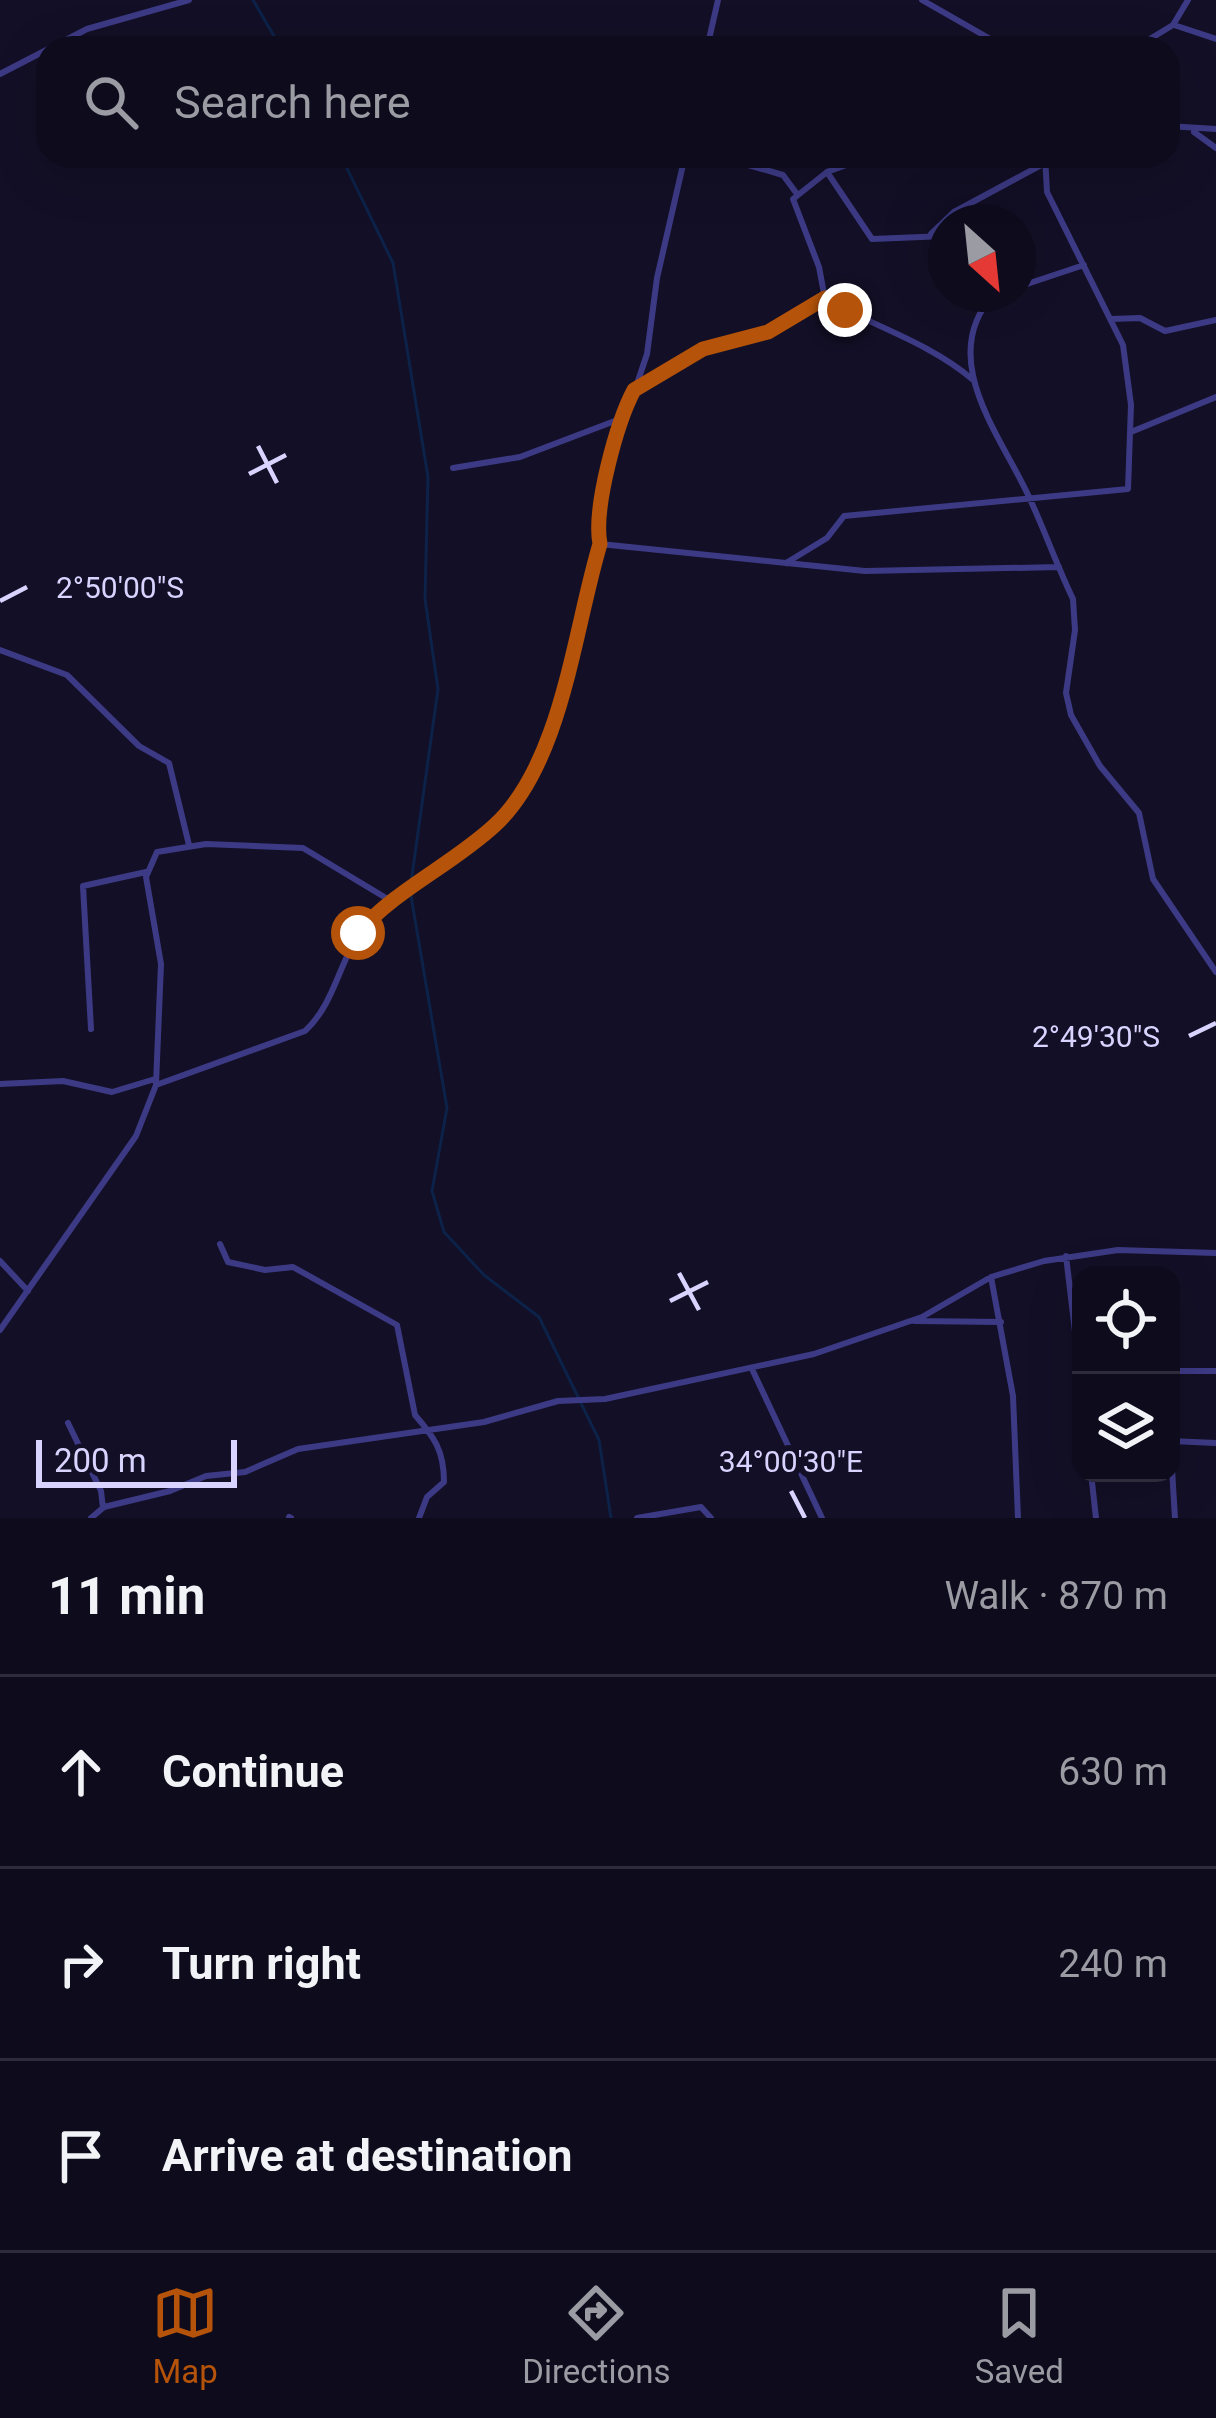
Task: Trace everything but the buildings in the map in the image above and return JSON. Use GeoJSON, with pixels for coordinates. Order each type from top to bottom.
{"type":"FeatureCollection","features":[{"type":"Feature","properties":{"kind":"street"},"geometry":{"type":"LineString","coordinates":[[72,36],[189,0]]}},
{"type":"Feature","properties":{"kind":"street"},"geometry":{"type":"LineString","coordinates":[[710,36],[718,0]]}},
{"type":"Feature","properties":{"kind":"street"},"geometry":{"type":"LineString","coordinates":[[922,0],[985,36]]}},
{"type":"Feature","properties":{"kind":"street"},"geometry":{"type":"LineString","coordinates":[[1155,36],[1173,25],[1188,0]]}},
{"type":"Feature","properties":{"kind":"street"},"geometry":{"type":"LineString","coordinates":[[1173,25],[1216,39]]}},
{"type":"Feature","properties":{"kind":"street"},"geometry":{"type":"LineString","coordinates":[[0,74],[36,55]]}},
{"type":"Feature","properties":{"kind":"street"},"geometry":{"type":"LineString","coordinates":[[1180,128],[1216,129]]}},
{"type":"Feature","properties":{"kind":"street"},"geometry":{"type":"LineString","coordinates":[[1192,131],[1216,148]]}},
{"type":"Feature","properties":{"kind":"street"},"geometry":{"type":"LineString","coordinates":[[0,1084],[63,1082],[112,1092],[156,1082],[304,1030],[321,1013],[346,950],[391,902],[433,876],[500,821],[536,766],[558,713],[600,544],[598,525],[622,418],[647,354],[657,278],[682,168]]}},
{"type":"Feature","properties":{"kind":"street"},"geometry":{"type":"LineString","coordinates":[[759,168],[783,175],[796,194]]}},
{"type":"Feature","properties":{"kind":"street"},"geometry":{"type":"LineString","coordinates":[[825,298],[820,267],[793,208],[796,194],[838,168]]}},
{"type":"Feature","properties":{"kind":"street"},"geometry":{"type":"LineString","coordinates":[[968,204],[1030,168]]}},
{"type":"Feature","properties":{"kind":"street"},"geometry":{"type":"LineString","coordinates":[[786,563],[827,538],[844,516],[1128,489],[1127,368],[1111,319],[1047,192],[1045,168]]}},
{"type":"Feature","properties":{"kind":"street"},"geometry":{"type":"LineString","coordinates":[[827,172],[872,239],[928,234]]}},
{"type":"Feature","properties":{"kind":"street"},"geometry":{"type":"LineString","coordinates":[[1036,281],[1084,265]]}},
{"type":"Feature","properties":{"kind":"street"},"geometry":{"type":"LineString","coordinates":[[634,390],[703,349],[768,332],[825,298]]}},
{"type":"Feature","properties":{"kind":"street"},"geometry":{"type":"LineString","coordinates":[[825,298],[916,343],[972,379]]}},
{"type":"Feature","properties":{"kind":"street"},"geometry":{"type":"LineString","coordinates":[[981,312],[972,379],[988,422],[1030,498],[1076,608],[1066,693],[1071,716],[1100,766],[1139,813],[1153,879],[1216,972]]}},
{"type":"Feature","properties":{"kind":"street"},"geometry":{"type":"LineString","coordinates":[[1111,319],[1140,318],[1165,331],[1216,320]]}},
{"type":"Feature","properties":{"kind":"street"},"geometry":{"type":"LineString","coordinates":[[1131,432],[1216,397]]}},
{"type":"Feature","properties":{"kind":"street"},"geometry":{"type":"LineString","coordinates":[[453,468],[487,460],[504,462],[622,418]]}},
{"type":"Feature","properties":{"kind":"street"},"geometry":{"type":"LineString","coordinates":[[600,544],[946,573],[1059,567]]}},
{"type":"Feature","properties":{"kind":"street"},"geometry":{"type":"LineString","coordinates":[[0,650],[67,675],[139,746],[165,758],[172,768],[188,845]]}},
{"type":"Feature","properties":{"kind":"street"},"geometry":{"type":"LineString","coordinates":[[0,1330],[136,1136],[156,1082],[161,964],[146,872],[162,848],[303,848],[391,902]]}},
{"type":"Feature","properties":{"kind":"street"},"geometry":{"type":"LineString","coordinates":[[91,1029],[83,886],[116,874],[146,872]]}},
{"type":"Feature","properties":{"kind":"street"},"geometry":{"type":"LineString","coordinates":[[220,1244],[227,1262],[265,1270],[293,1267],[392,1320],[404,1340],[415,1415],[435,1430],[444,1483],[427,1497],[418,1518]]}},
{"type":"Feature","properties":{"kind":"street"},"geometry":{"type":"LineString","coordinates":[[91,1518],[103,1508],[170,1491],[206,1475],[245,1472],[298,1448],[435,1430],[518,1415],[558,1401],[584,1403],[752,1369],[913,1320],[991,1277],[1066,1256],[1118,1250],[1216,1253]]}},
{"type":"Feature","properties":{"kind":"street"},"geometry":{"type":"LineString","coordinates":[[1066,1256],[1080,1374]]}},
{"type":"Feature","properties":{"kind":"street"},"geometry":{"type":"LineString","coordinates":[[0,1262],[28,1291]]}},
{"type":"Feature","properties":{"kind":"street"},"geometry":{"type":"LineString","coordinates":[[991,1277],[1013,1396],[1018,1518]]}},
{"type":"Feature","properties":{"kind":"street"},"geometry":{"type":"LineString","coordinates":[[913,1320],[1001,1322]]}},
{"type":"Feature","properties":{"kind":"street"},"geometry":{"type":"LineString","coordinates":[[752,1369],[822,1518]]}},
{"type":"Feature","properties":{"kind":"street"},"geometry":{"type":"LineString","coordinates":[[1180,1371],[1216,1371]]}},
{"type":"Feature","properties":{"kind":"street"},"geometry":{"type":"LineString","coordinates":[[68,1423],[103,1496],[103,1508]]}},
{"type":"Feature","properties":{"kind":"street"},"geometry":{"type":"LineString","coordinates":[[1180,1441],[1216,1443]]}},
{"type":"Feature","properties":{"kind":"street"},"geometry":{"type":"LineString","coordinates":[[1092,1482],[1096,1518]]}},
{"type":"Feature","properties":{"kind":"street"},"geometry":{"type":"LineString","coordinates":[[1173,1482],[1175,1518]]}},
{"type":"Feature","properties":{"kind":"street"},"geometry":{"type":"LineString","coordinates":[[637,1518],[701,1507],[711,1518]]}},
{"type":"Feature","properties":{"kind":"waterway"},"geometry":{"type":"LineString","coordinates":[[253,0],[274,36]]}},
{"type":"Feature","properties":{"kind":"waterway"},"geometry":{"type":"LineString","coordinates":[[347,168],[393,263],[428,477],[425,599],[438,689],[410,890],[447,1108],[432,1191],[444,1232],[484,1275],[539,1317],[599,1440],[611,1518]]}},
{"type":"Feature","properties":{"kind":"route"},"geometry":{"type":"LineString","coordinates":[[358,933],[382,907],[433,876],[500,821],[550,740],[576,623],[600,544],[598,525],[613,455],[634,390],[703,349],[768,332],[825,298],[845,310]]}}]}
